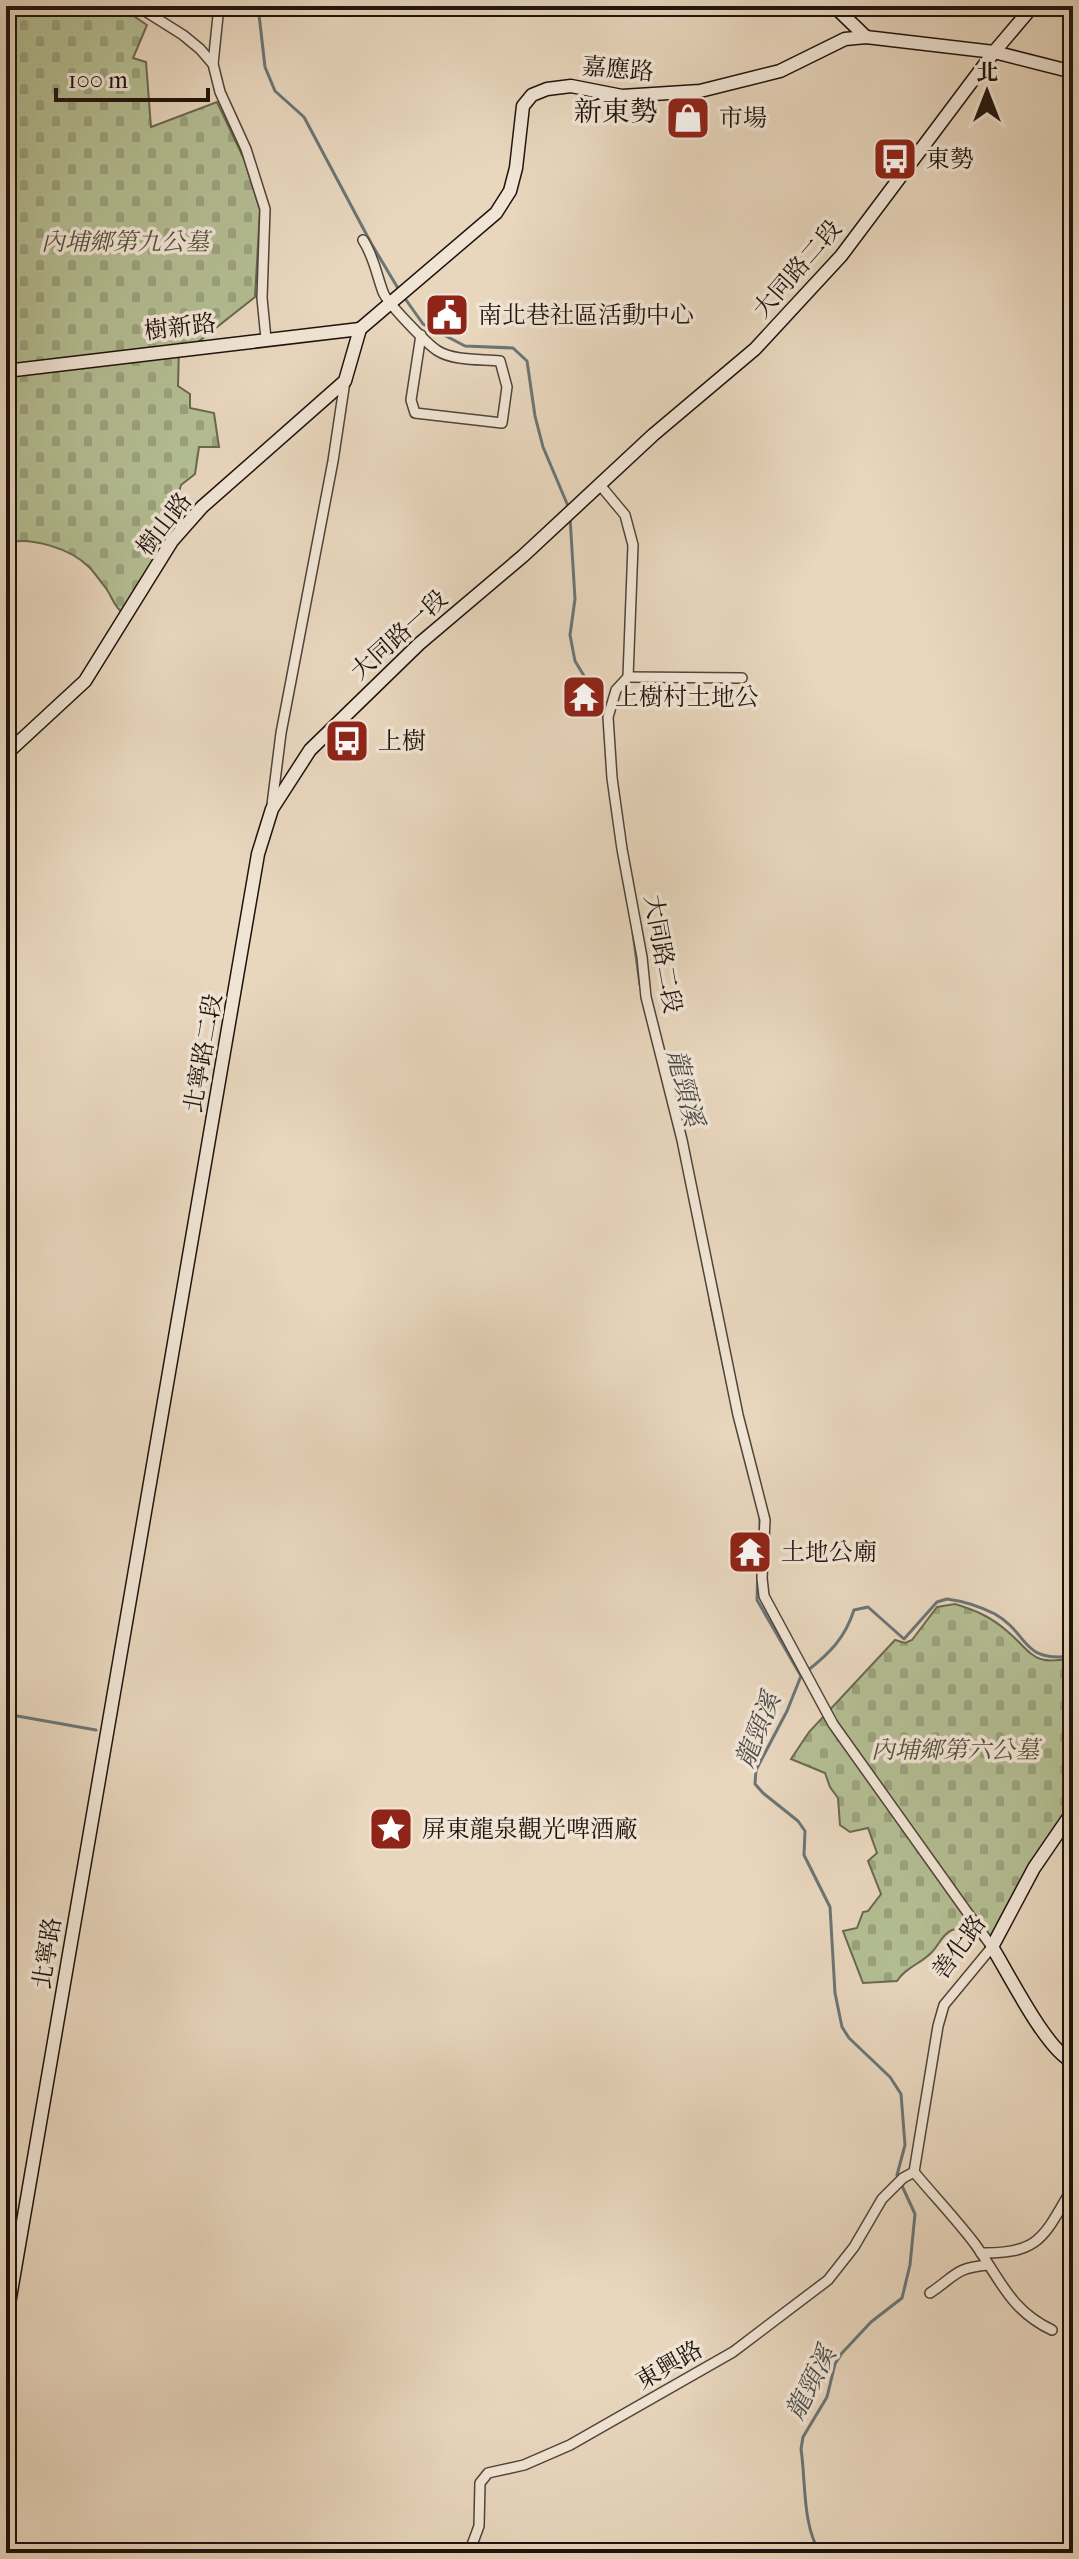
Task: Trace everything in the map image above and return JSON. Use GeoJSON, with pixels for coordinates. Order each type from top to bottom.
{"type":"FeatureCollection","features":[{"type":"Feature","properties":{"kind":"main road"},"geometry":{"type":"LineString","coordinates":[[834,6],[866,37]]}},
{"type":"Feature","properties":{"kind":"main road","name":"大同路二段"},"geometry":{"type":"LineString","coordinates":[[569,513],[663,425],[755,349],[841,256],[994,52],[1033,6]]}},
{"type":"Feature","properties":{"kind":"main road","name":"嘉應路"},"geometry":{"type":"LineString","coordinates":[[360,329],[496,213],[510,191],[516,168],[523,106],[532,95],[571,86],[622,96],[700,91],[780,71],[845,39],[866,37],[994,52],[1073,72]]}},
{"type":"Feature","properties":{"kind":"main road"},"geometry":{"type":"LineString","coordinates":[[345,381],[360,329]]}},
{"type":"Feature","properties":{"kind":"main road","name":"樹新路"},"geometry":{"type":"LineString","coordinates":[[6,371],[360,329]]}},
{"type":"Feature","properties":{"kind":"main road","name":"樹山路"},"geometry":{"type":"LineString","coordinates":[[6,754],[85,681],[172,541],[202,507],[345,381]]}},
{"type":"Feature","properties":{"kind":"main road","name":"大同路一段"},"geometry":{"type":"LineString","coordinates":[[272,809],[310,750],[374,685],[569,513]]}},
{"type":"Feature","properties":{"kind":"main road","name":"北寧路二段"},"geometry":{"type":"LineString","coordinates":[[106,1735],[258,854],[272,809]]}},
{"type":"Feature","properties":{"kind":"main road","name":"北寧路"},"geometry":{"type":"LineString","coordinates":[[6,2321],[106,1735]]}},
{"type":"Feature","properties":{"kind":"main road","name":"善化路"},"geometry":{"type":"LineString","coordinates":[[992,1947],[1034,1868],[1073,1811]]}},
{"type":"Feature","properties":{"kind":"main road"},"geometry":{"type":"LineString","coordinates":[[992,1947],[1050,2042],[1073,2062]]}},
{"type":"Feature","properties":{"kind":"street"},"geometry":{"type":"LineString","coordinates":[[137,6],[183,35],[213,64]]}},
{"type":"Feature","properties":{"kind":"street"},"geometry":{"type":"LineString","coordinates":[[219,6],[213,64],[220,92],[246,149],[265,209],[262,298],[266,339]]}},
{"type":"Feature","properties":{"kind":"street"},"geometry":{"type":"LineString","coordinates":[[363,240],[373,255],[384,294],[397,297],[421,335],[438,352],[500,361],[507,387],[502,423],[415,413],[411,400],[421,335]]}},
{"type":"Feature","properties":{"kind":"street","name":"北寧路二段"},"geometry":{"type":"LineString","coordinates":[[272,809],[288,692],[333,461],[345,381]]}},
{"type":"Feature","properties":{"kind":"street","name":"大同路二段"},"geometry":{"type":"LineString","coordinates":[[600,485],[625,515],[633,545],[628,677],[616,690],[608,717],[612,778],[646,997],[682,1140],[738,1415],[765,1520],[764,1596],[833,1724],[992,1947]]}},
{"type":"Feature","properties":{"kind":"street"},"geometry":{"type":"LineString","coordinates":[[628,677],[742,678]]}},
{"type":"Feature","properties":{"kind":"street","name":"善化路"},"geometry":{"type":"LineString","coordinates":[[914,2172],[944,2005],[992,1947]]}},
{"type":"Feature","properties":{"kind":"street"},"geometry":{"type":"LineString","coordinates":[[914,2172],[981,2253],[1015,2305],[1032,2321],[1052,2330]]}},
{"type":"Feature","properties":{"kind":"street","name":"東興路"},"geometry":{"type":"LineString","coordinates":[[469,2553],[479,2526],[480,2483],[488,2473],[524,2465],[570,2445],[733,2352],[828,2280],[854,2247],[882,2199],[914,2172]]}},
{"type":"Feature","properties":{"kind":"street"},"geometry":{"type":"LineString","coordinates":[[981,2253],[1010,2253],[1032,2246],[1051,2223],[1073,2187]]}},
{"type":"Feature","properties":{"kind":"street"},"geometry":{"type":"LineString","coordinates":[[930,2293],[954,2272],[965,2267],[988,2265]]}},
{"type":"Feature","properties":{"kind":"green space","name":"內埔鄉第九公墓"},"geometry":{"type":"Polygon","coordinates":[[[6,6],[119,6],[147,25],[133,58],[146,62],[151,127],[217,102],[244,159],[260,210],[255,297],[198,342],[179,347],[178,386],[190,394],[190,408],[214,413],[219,447],[199,447],[195,474],[181,485],[171,520],[177,533],[123,613],[91,569],[72,555],[39,543],[6,543],[6,6]]]}},
{"type":"Feature","properties":{"kind":"green space","name":"內埔鄉第六公墓"},"geometry":{"type":"Polygon","coordinates":[[[955,1604],[995,1622],[1034,1656],[1049,1660],[1073,1658],[1073,1804],[1031,1863],[987,1948],[972,1929],[952,1930],[931,1953],[904,1972],[897,1981],[863,1983],[843,1931],[857,1928],[863,1912],[868,1911],[881,1894],[868,1861],[877,1853],[868,1828],[850,1832],[840,1825],[838,1798],[825,1773],[791,1759],[809,1732],[895,1640],[905,1643],[912,1640],[937,1607],[955,1604]]]}},
{"type":"Feature","properties":{"kind":"waterway"},"geometry":{"type":"LineString","coordinates":[[258,6],[265,67],[275,91],[304,117],[399,290]]}},
{"type":"Feature","properties":{"kind":"waterway"},"geometry":{"type":"LineString","coordinates":[[404,297],[423,324],[465,346],[513,348],[527,361],[543,447],[568,506]]}},
{"type":"Feature","properties":{"kind":"waterway"},"geometry":{"type":"LineString","coordinates":[[570,517],[575,599],[570,635],[575,661],[606,712]]}},
{"type":"Feature","properties":{"kind":"waterway","name":"龍頸溪"},"geometry":{"type":"LineString","coordinates":[[633,933],[640,985]]}},
{"type":"Feature","properties":{"kind":"waterway","name":"龍頸溪"},"geometry":{"type":"LineString","coordinates":[[710,1301],[724,1368]]}},
{"type":"Feature","properties":{"kind":"waterway","name":"龍頸溪"},"geometry":{"type":"LineString","coordinates":[[760,1515],[760,1532]]}},
{"type":"Feature","properties":{"kind":"waterway","name":"龍頸溪"},"geometry":{"type":"LineString","coordinates":[[758,1563],[757,1600],[801,1676],[787,1711],[756,1770],[755,1784],[798,1821],[805,1831],[804,1855],[830,1907],[835,1993],[842,2027],[849,2038],[890,2077],[901,2094],[905,2145],[897,2175],[915,2214],[910,2265],[902,2298],[871,2322],[842,2353],[835,2364],[827,2397],[803,2437],[801,2449],[807,2516],[820,2553]]}},
{"type":"Feature","properties":{"kind":"waterway"},"geometry":{"type":"LineString","coordinates":[[807,1671],[836,1644],[854,1610],[868,1607],[904,1639],[937,1602],[947,1599],[995,1614],[1034,1651],[1056,1657],[1073,1656]]}},
{"type":"Feature","properties":{"kind":"waterway"},"geometry":{"type":"LineString","coordinates":[[6,1714],[96,1730]]}},
{"type":"Feature","properties":{"kind":"waterway"},"geometry":{"type":"LineString","coordinates":[[1070,2553],[1073,2550]]}},
{"type":"Feature","properties":{"kind":"place","name":"市場"},"geometry":{"type":"Point","coordinates":[688,118]}},
{"type":"Feature","properties":{"kind":"place","name":"東勢"},"geometry":{"type":"Point","coordinates":[895,159]}},
{"type":"Feature","properties":{"kind":"place","name":"南北巷社區活動中心"},"geometry":{"type":"Point","coordinates":[447,315]}},
{"type":"Feature","properties":{"kind":"place","name":"上樹村土地公"},"geometry":{"type":"Point","coordinates":[584,697]}},
{"type":"Feature","properties":{"kind":"place","name":"上樹"},"geometry":{"type":"Point","coordinates":[347,741]}},
{"type":"Feature","properties":{"kind":"place","name":"土地公廟"},"geometry":{"type":"Point","coordinates":[750,1552]}},
{"type":"Feature","properties":{"kind":"place","name":"屏東龍泉觀光啤酒廠"},"geometry":{"type":"Point","coordinates":[391,1829]}},
{"type":"Feature","properties":{"kind":"district","name":"新東勢"},"geometry":{"type":"Point","coordinates":[616,111]}}]}
